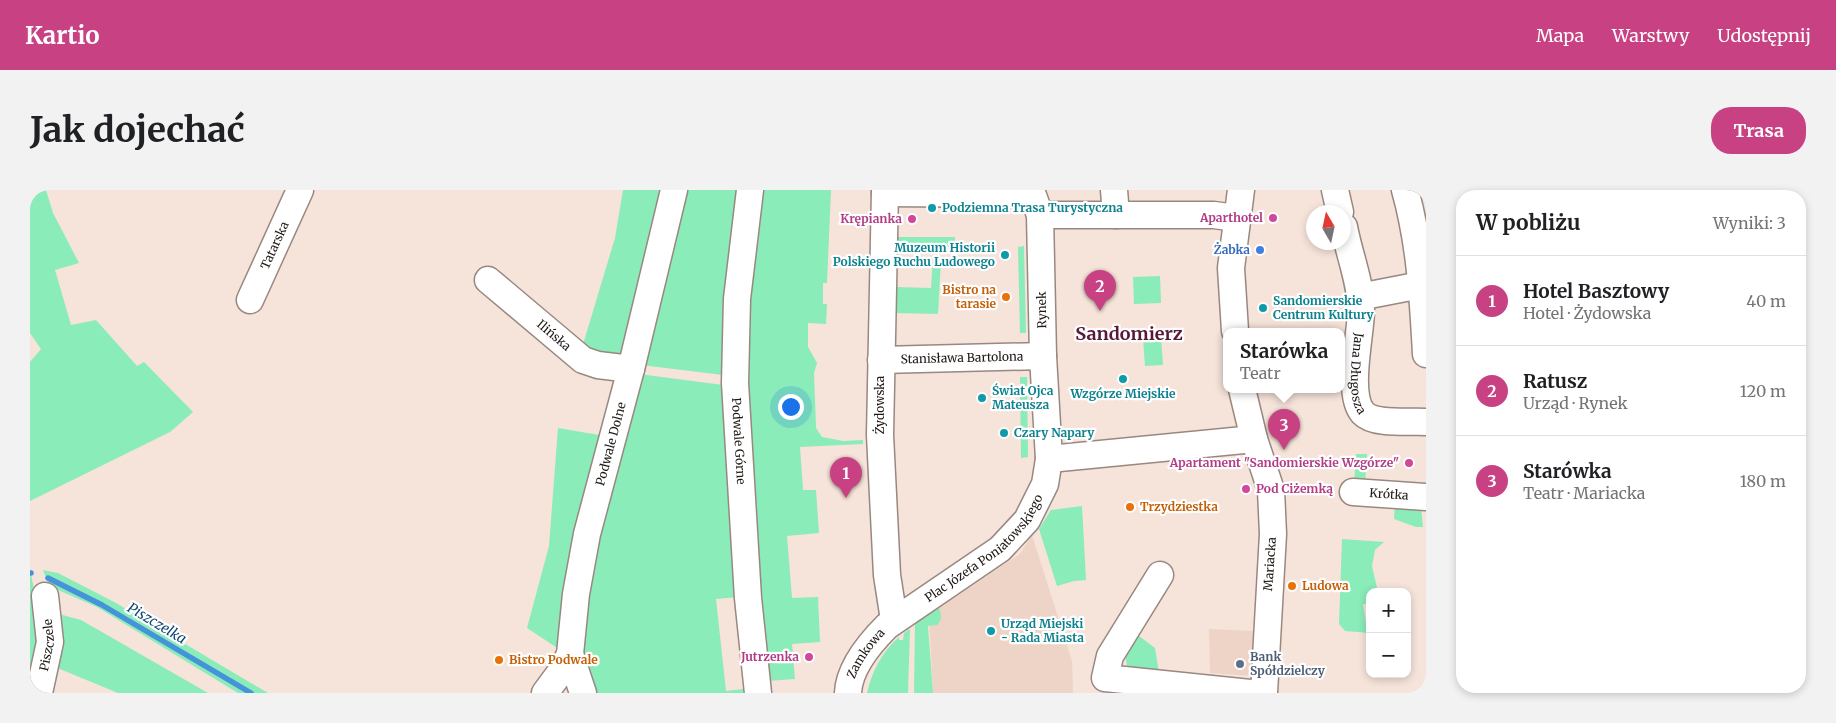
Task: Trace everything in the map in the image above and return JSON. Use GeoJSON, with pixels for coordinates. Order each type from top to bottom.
{"type":"FeatureCollection","features":[{"type":"Feature","properties":{"kind":"street","name":"Tatarska"},"geometry":{"type":"LineString","coordinates":[[250,300],[300,190]]}},
{"type":"Feature","properties":{"kind":"street","name":"Podwale Dolne"},"geometry":{"type":"LineString","coordinates":[[545,693],[562,670],[570,654],[576,594],[587,534],[631,369],[674,190]]}},
{"type":"Feature","properties":{"kind":"street","name":"Podwale Górne"},"geometry":{"type":"LineString","coordinates":[[750,190],[737,299],[735,383],[748,598],[758,693]]}},
{"type":"Feature","properties":{"kind":"street"},"geometry":{"type":"LineString","coordinates":[[1235,328],[1231,268],[1241,190]]}},
{"type":"Feature","properties":{"kind":"street"},"geometry":{"type":"LineString","coordinates":[[1335,190],[1338,205]]}},
{"type":"Feature","properties":{"kind":"street"},"geometry":{"type":"LineString","coordinates":[[1404,190],[1419,220],[1426,354]]}},
{"type":"Feature","properties":{"kind":"street"},"geometry":{"type":"LineString","coordinates":[[885,191],[1035,200],[1115,202],[1236,218]]}},
{"type":"Feature","properties":{"kind":"street","name":"Żydowska"},"geometry":{"type":"LineString","coordinates":[[885,191],[880,435],[887,575],[894,620]]}},
{"type":"Feature","properties":{"kind":"street","name":"Rynek"},"geometry":{"type":"LineString","coordinates":[[1035,200],[1050,458]]}},
{"type":"Feature","properties":{"kind":"street","name":"Jana Długosza"},"geometry":{"type":"LineString","coordinates":[[1349,250],[1361,311],[1355,375],[1358,405],[1364,414],[1375,420],[1426,422]]}},
{"type":"Feature","properties":{"kind":"street","name":"Ilińska"},"geometry":{"type":"LineString","coordinates":[[488,280],[583,360],[598,365],[631,369]]}},
{"type":"Feature","properties":{"kind":"street"},"geometry":{"type":"LineString","coordinates":[[1359,297],[1421,285]]}},
{"type":"Feature","properties":{"kind":"street","name":"Stanisława Bartolona"},"geometry":{"type":"LineString","coordinates":[[881,360],[1043,356]]}},
{"type":"Feature","properties":{"kind":"street"},"geometry":{"type":"LineString","coordinates":[[1050,458],[1254,439],[1243,393]]}},
{"type":"Feature","properties":{"kind":"street","name":"Mariacka"},"geometry":{"type":"LineString","coordinates":[[1254,439],[1264,463],[1271,499],[1273,534],[1264,693]]}},
{"type":"Feature","properties":{"kind":"street","name":"Plac Józefa Poniatowskiego"},"geometry":{"type":"LineString","coordinates":[[894,620],[1000,550],[1012,538],[1027,520],[1039,500],[1050,458]]}},
{"type":"Feature","properties":{"kind":"street","name":"Krótka"},"geometry":{"type":"LineString","coordinates":[[1353,492],[1426,497]]}},
{"type":"Feature","properties":{"kind":"street"},"geometry":{"type":"LineString","coordinates":[[1160,575],[1110,656],[1105,678],[1250,693]]}},
{"type":"Feature","properties":{"kind":"street","name":"Piszczele"},"geometry":{"type":"LineString","coordinates":[[39,693],[50,642],[45,596]]}},
{"type":"Feature","properties":{"kind":"street","name":"Zamkowa"},"geometry":{"type":"LineString","coordinates":[[848,693],[853,674],[872,641],[894,620]]}},
{"type":"Feature","properties":{"kind":"street"},"geometry":{"type":"LineString","coordinates":[[570,654],[583,693]]}},
{"type":"Feature","properties":{"kind":"shaded area"},"geometry":{"type":"Polygon","coordinates":[[[1032,535],[1072,661],[1073,693],[933,693],[929,615],[1020,554],[1032,535]]]}},
{"type":"Feature","properties":{"kind":"shaded area"},"geometry":{"type":"Polygon","coordinates":[[[1209,629],[1254,631],[1252,676],[1210,673],[1209,629]]]}},
{"type":"Feature","properties":{"kind":"green space"},"geometry":{"type":"Polygon","coordinates":[[[30,190],[46,190],[53,213],[79,263],[55,270],[71,325],[96,320],[137,366],[144,362],[193,412],[170,432],[30,501],[30,362],[41,349],[30,333],[30,190]]]}},
{"type":"Feature","properties":{"kind":"green space"},"geometry":{"type":"Polygon","coordinates":[[[623,190],[665,190],[625,360],[577,350],[584,341],[615,238],[623,190]]]}},
{"type":"Feature","properties":{"kind":"green space"},"geometry":{"type":"Polygon","coordinates":[[[682,190],[737,190],[723,375],[641,365],[682,190]]]}},
{"type":"Feature","properties":{"kind":"green space"},"geometry":{"type":"Polygon","coordinates":[[[760,190],[831,190],[827,283],[823,283],[823,304],[827,304],[826,324],[808,323],[808,347],[817,363],[814,373],[816,428],[822,437],[843,441],[863,440],[863,444],[800,447],[803,490],[816,490],[819,533],[787,536],[792,598],[818,597],[820,642],[792,644],[795,679],[767,681],[755,538],[744,355],[760,190]]]}},
{"type":"Feature","properties":{"kind":"green space"},"geometry":{"type":"Polygon","coordinates":[[[897,237],[955,237],[955,247],[897,245],[897,237]]]}},
{"type":"Feature","properties":{"kind":"green space"},"geometry":{"type":"Polygon","coordinates":[[[1024,246],[1026,333],[1020,333],[1018,247],[1024,246]]]}},
{"type":"Feature","properties":{"kind":"green space"},"geometry":{"type":"Polygon","coordinates":[[[933,257],[938,257],[941,261],[938,314],[894,313],[895,287],[931,288],[933,257]]]}},
{"type":"Feature","properties":{"kind":"green space"},"geometry":{"type":"Polygon","coordinates":[[[1160,276],[1161,303],[1134,304],[1133,277],[1160,276]]]}},
{"type":"Feature","properties":{"kind":"green space"},"geometry":{"type":"Polygon","coordinates":[[[1161,337],[1163,365],[1145,366],[1143,338],[1161,337]]]}},
{"type":"Feature","properties":{"kind":"green space"},"geometry":{"type":"Polygon","coordinates":[[[639,374],[723,385],[738,597],[716,599],[726,691],[743,689],[744,693],[591,693],[579,653],[585,587],[639,374]]]}},
{"type":"Feature","properties":{"kind":"green space"},"geometry":{"type":"Polygon","coordinates":[[[1020,377],[1027,377],[1028,457],[1021,458],[1020,377]]]}},
{"type":"Feature","properties":{"kind":"green space"},"geometry":{"type":"Polygon","coordinates":[[[558,428],[605,436],[562,651],[527,628],[549,546],[558,428]]]}},
{"type":"Feature","properties":{"kind":"green space"},"geometry":{"type":"Polygon","coordinates":[[[1356,454],[1367,454],[1365,485],[1354,484],[1356,454]]]}},
{"type":"Feature","properties":{"kind":"green space"},"geometry":{"type":"Polygon","coordinates":[[[1395,504],[1421,508],[1423,527],[1416,527],[1394,519],[1395,504]]]}},
{"type":"Feature","properties":{"kind":"green space"},"geometry":{"type":"Polygon","coordinates":[[[1082,506],[1086,580],[1057,586],[1039,529],[1051,510],[1082,506]]]}},
{"type":"Feature","properties":{"kind":"green space"},"geometry":{"type":"Polygon","coordinates":[[[1342,539],[1384,542],[1375,550],[1372,566],[1377,588],[1366,588],[1366,604],[1363,604],[1366,633],[1345,631],[1339,624],[1342,539]]]}},
{"type":"Feature","properties":{"kind":"green space"},"geometry":{"type":"Polygon","coordinates":[[[30,568],[44,646],[30,693],[30,568]]]}},
{"type":"Feature","properties":{"kind":"green space"},"geometry":{"type":"Polygon","coordinates":[[[43,570],[58,573],[116,603],[268,693],[238,693],[97,607],[49,586],[43,570]]]}},
{"type":"Feature","properties":{"kind":"green space"},"geometry":{"type":"Polygon","coordinates":[[[939,608],[940,621],[937,625],[928,626],[933,693],[914,693],[915,623],[939,608]]]}},
{"type":"Feature","properties":{"kind":"green space"},"geometry":{"type":"Polygon","coordinates":[[[55,613],[81,620],[208,693],[118,693],[55,667],[55,613]]]}},
{"type":"Feature","properties":{"kind":"green space"},"geometry":{"type":"Polygon","coordinates":[[[910,629],[908,693],[867,693],[875,670],[883,656],[899,637],[899,640],[903,640],[904,633],[910,629]]]}},
{"type":"Feature","properties":{"kind":"green space"},"geometry":{"type":"Polygon","coordinates":[[[1135,633],[1155,648],[1159,672],[1128,670],[1125,656],[1135,633]]]}},
{"type":"Feature","properties":{"kind":"waterway","name":"Piszczelka"},"geometry":{"type":"LineString","coordinates":[[48,578],[102,605],[251,693]]}},
{"type":"Feature","properties":{"kind":"place","name":"Podziemna Trasa Turystyczna"},"geometry":{"type":"Point","coordinates":[932,208]}},
{"type":"Feature","properties":{"kind":"place","name":"Aparthotel"},"geometry":{"type":"Point","coordinates":[1273,218]}},
{"type":"Feature","properties":{"kind":"place","name":"Krępianka"},"geometry":{"type":"Point","coordinates":[912,219]}},
{"type":"Feature","properties":{"kind":"place","name":"Żabka"},"geometry":{"type":"Point","coordinates":[1260,250]}},
{"type":"Feature","properties":{"kind":"place","name":"Muzeum Historii Polskiego Ruchu Ludowego"},"geometry":{"type":"Point","coordinates":[1005,255]}},
{"type":"Feature","properties":{"kind":"place","name":"Bistro na tarasie"},"geometry":{"type":"Point","coordinates":[1006,297]}},
{"type":"Feature","properties":{"kind":"place","name":"Sandomierskie Centrum Kultury"},"geometry":{"type":"Point","coordinates":[1263,308]}},
{"type":"Feature","properties":{"kind":"place","name":"Ratusz"},"geometry":{"type":"Point","coordinates":[1100,311]}},
{"type":"Feature","properties":{"kind":"place","name":"Wzgórze Miejskie"},"geometry":{"type":"Point","coordinates":[1123,379]}},
{"type":"Feature","properties":{"kind":"place","name":"Świat Ojca Mateusza"},"geometry":{"type":"Point","coordinates":[982,398]}},
{"type":"Feature","properties":{"kind":"place","name":"Czary Napary"},"geometry":{"type":"Point","coordinates":[1004,433]}},
{"type":"Feature","properties":{"kind":"place","name":"Starówka"},"geometry":{"type":"Point","coordinates":[1284,450]}},
{"type":"Feature","properties":{"kind":"place","name":"Apartament \"Sandomierskie Wzgórze\""},"geometry":{"type":"Point","coordinates":[1409,463]}},
{"type":"Feature","properties":{"kind":"place","name":"Pod Ciżemką"},"geometry":{"type":"Point","coordinates":[1246,489]}},
{"type":"Feature","properties":{"kind":"place","name":"Hotel Basztowy"},"geometry":{"type":"Point","coordinates":[846,498]}},
{"type":"Feature","properties":{"kind":"place","name":"Trzydziestka"},"geometry":{"type":"Point","coordinates":[1130,507]}},
{"type":"Feature","properties":{"kind":"place","name":"Ludowa"},"geometry":{"type":"Point","coordinates":[1292,586]}},
{"type":"Feature","properties":{"kind":"place","name":"Urząd Miejski - Rada Miasta"},"geometry":{"type":"Point","coordinates":[991,631]}},
{"type":"Feature","properties":{"kind":"place","name":"Jutrzenka"},"geometry":{"type":"Point","coordinates":[809,657]}},
{"type":"Feature","properties":{"kind":"place","name":"Bistro Podwale"},"geometry":{"type":"Point","coordinates":[499,660]}},
{"type":"Feature","properties":{"kind":"place","name":"Bank Spółdzielczy"},"geometry":{"type":"Point","coordinates":[1240,664]}},
{"type":"Feature","properties":{"kind":"district","name":"Sandomierz"},"geometry":{"type":"Point","coordinates":[1129,334]}}]}
